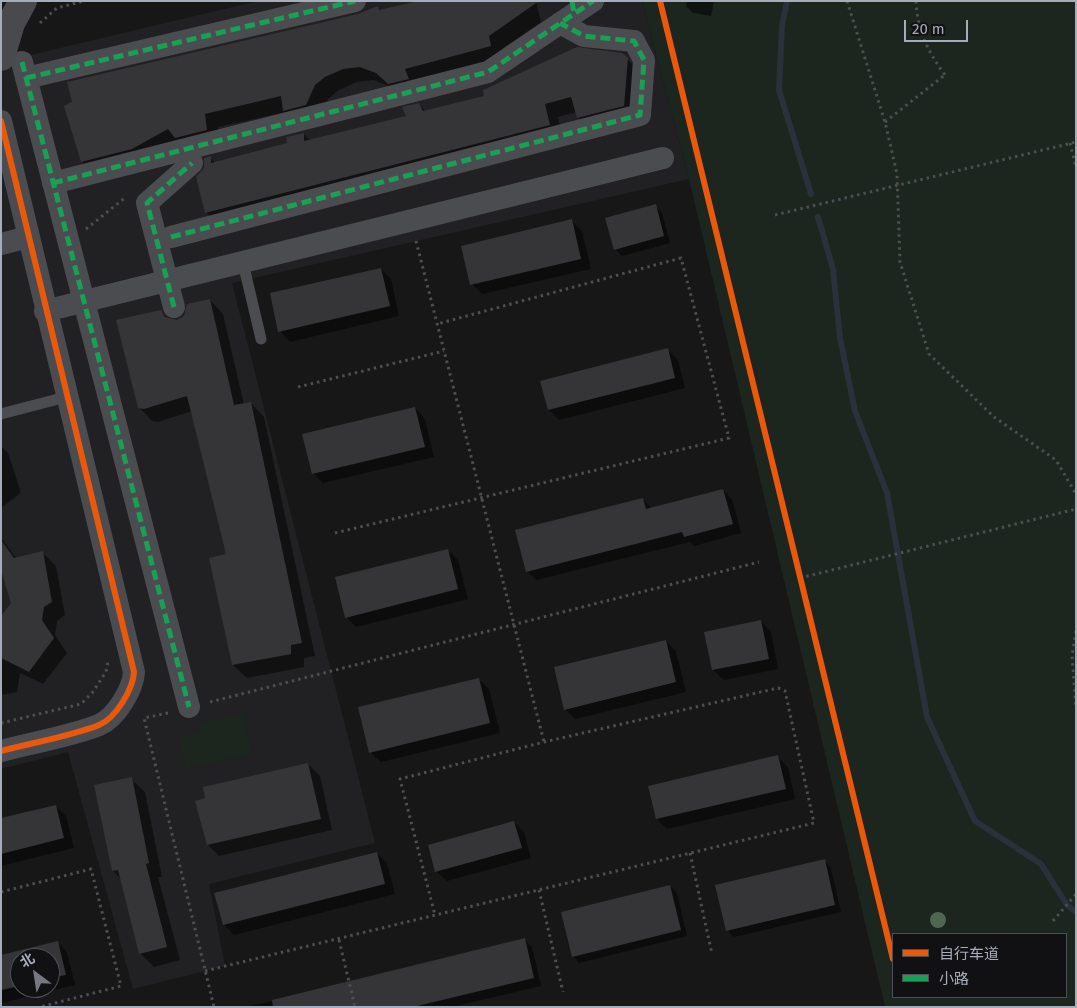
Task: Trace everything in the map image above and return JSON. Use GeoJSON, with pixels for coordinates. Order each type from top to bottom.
{"type":"FeatureCollection","features":[{"type":"Feature","properties":{"kind":"main road"},"geometry":{"type":"LineString","coordinates":[[16,66],[11,23],[23,1]]}},
{"type":"Feature","properties":{"kind":"street"},"geometry":{"type":"LineString","coordinates":[[189,707],[53,183],[16,66],[355,1]]}},
{"type":"Feature","properties":{"kind":"street"},"geometry":{"type":"LineString","coordinates":[[53,183],[488,72],[575,10],[584,36],[634,41],[644,60],[640,115],[170,237]]}},
{"type":"Feature","properties":{"kind":"street"},"geometry":{"type":"LineString","coordinates":[[1,121],[134,676],[121,702],[99,725],[1,751]]}},
{"type":"Feature","properties":{"kind":"street"},"geometry":{"type":"LineString","coordinates":[[46,311],[663,158]]}},
{"type":"Feature","properties":{"kind":"street"},"geometry":{"type":"LineString","coordinates":[[174,307],[147,203],[192,163]]}},
{"type":"Feature","properties":{"kind":"street"},"geometry":{"type":"LineString","coordinates":[[1,244],[28,237]]}},
{"type":"Feature","properties":{"kind":"lane"},"geometry":{"type":"LineString","coordinates":[[243,262],[261,339]]}},
{"type":"Feature","properties":{"kind":"lane"},"geometry":{"type":"LineString","coordinates":[[1,414],[66,398]]}},
{"type":"Feature","properties":{"kind":"path"},"geometry":{"type":"LineString","coordinates":[[37,26],[57,8],[84,1]]}},
{"type":"Feature","properties":{"kind":"path"},"geometry":{"type":"LineString","coordinates":[[847,1],[886,122],[897,174],[900,262],[929,354],[994,417],[1056,460],[1076,494]]}},
{"type":"Feature","properties":{"kind":"path"},"geometry":{"type":"LineString","coordinates":[[886,122],[946,74],[927,49],[920,30],[916,1]]}},
{"type":"Feature","properties":{"kind":"path"},"geometry":{"type":"LineString","coordinates":[[775,214],[1076,142]]}},
{"type":"Feature","properties":{"kind":"path"},"geometry":{"type":"LineString","coordinates":[[1070,143],[1076,167]]}},
{"type":"Feature","properties":{"kind":"path"},"geometry":{"type":"LineString","coordinates":[[411,221],[544,742]]}},
{"type":"Feature","properties":{"kind":"path"},"geometry":{"type":"LineString","coordinates":[[335,533],[728,438],[682,258],[437,324]]}},
{"type":"Feature","properties":{"kind":"path"},"geometry":{"type":"LineString","coordinates":[[298,387],[444,351]]}},
{"type":"Feature","properties":{"kind":"path"},"geometry":{"type":"LineString","coordinates":[[800,578],[1076,509]]}},
{"type":"Feature","properties":{"kind":"path"},"geometry":{"type":"LineString","coordinates":[[214,1007],[144,718],[759,562]]}},
{"type":"Feature","properties":{"kind":"path"},"geometry":{"type":"LineString","coordinates":[[797,568],[802,587]]}},
{"type":"Feature","properties":{"kind":"path"},"geometry":{"type":"LineString","coordinates":[[1076,631],[1072,656],[1076,709]]}},
{"type":"Feature","properties":{"kind":"path"},"geometry":{"type":"LineString","coordinates":[[1,723],[81,704],[92,694],[106,672],[110,653]]}},
{"type":"Feature","properties":{"kind":"path"},"geometry":{"type":"LineString","coordinates":[[205,971],[339,940],[814,823],[784,691],[778,688],[544,742],[400,779],[435,915]]}},
{"type":"Feature","properties":{"kind":"path"},"geometry":{"type":"LineString","coordinates":[[690,853],[712,954]]}},
{"type":"Feature","properties":{"kind":"path"},"geometry":{"type":"LineString","coordinates":[[1,892],[91,869],[121,986],[40,1007]]}},
{"type":"Feature","properties":{"kind":"path"},"geometry":{"type":"LineString","coordinates":[[539,890],[563,992]]}},
{"type":"Feature","properties":{"kind":"path"},"geometry":{"type":"LineString","coordinates":[[1053,921],[1076,894]]}},
{"type":"Feature","properties":{"kind":"path"},"geometry":{"type":"LineString","coordinates":[[339,940],[355,1007]]}},
{"type":"Feature","properties":{"kind":"shaded area"},"geometry":{"type":"Polygon","coordinates":[[[258,1],[642,1],[689,179],[232,283],[375,843],[209,884],[225,966],[133,989],[68,752],[1,769],[1,62],[258,1]]]}},
{"type":"Feature","properties":{"kind":"shaded area"},"geometry":{"type":"Polygon","coordinates":[[[642,1],[1076,1],[1076,1007],[885,1007],[689,179],[642,1]]]}},
{"type":"Feature","properties":{"kind":"shaded area"},"geometry":{"type":"Polygon","coordinates":[[[243,713],[252,753],[186,769],[178,737],[201,732],[200,723],[243,713]]]}},
{"type":"Feature","properties":{"kind":"building"},"geometry":{"type":"Polygon","coordinates":[[[418,1],[539,1],[489,36],[491,46],[405,69],[409,79],[388,84],[376,73],[360,67],[343,69],[325,77],[315,85],[306,105],[283,111],[281,96],[205,114],[207,130],[175,138],[168,129],[132,149],[81,162],[64,106],[72,102],[67,82],[358,14],[378,6],[379,10],[418,1]]]}},
{"type":"Feature","properties":{"kind":"building"},"geometry":{"type":"Polygon","coordinates":[[[577,47],[622,53],[628,58],[624,106],[577,118],[571,97],[545,104],[550,125],[205,213],[196,177],[204,168],[204,158],[211,156],[211,163],[287,143],[286,137],[304,133],[304,141],[406,116],[402,107],[419,103],[423,111],[484,96],[483,90],[577,47]]]}},
{"type":"Feature","properties":{"kind":"building"},"geometry":{"type":"Polygon","coordinates":[[[656,204],[664,236],[614,250],[605,218],[656,204]]]}},
{"type":"Feature","properties":{"kind":"building"},"geometry":{"type":"Polygon","coordinates":[[[572,219],[581,259],[470,285],[461,246],[572,219]]]}},
{"type":"Feature","properties":{"kind":"building"},"geometry":{"type":"Polygon","coordinates":[[[381,268],[390,306],[278,332],[270,293],[381,268]]]}},
{"type":"Feature","properties":{"kind":"building"},"geometry":{"type":"Polygon","coordinates":[[[210,299],[234,405],[251,402],[302,643],[291,645],[291,654],[232,665],[209,558],[226,554],[187,396],[144,409],[138,408],[116,320],[161,310],[165,317],[177,320],[184,316],[187,304],[210,299]]]}},
{"type":"Feature","properties":{"kind":"building"},"geometry":{"type":"Polygon","coordinates":[[[668,348],[675,378],[548,410],[540,381],[668,348]]]}},
{"type":"Feature","properties":{"kind":"building"},"geometry":{"type":"Polygon","coordinates":[[[415,407],[425,447],[312,474],[302,434],[415,407]]]}},
{"type":"Feature","properties":{"kind":"building"},"geometry":{"type":"Polygon","coordinates":[[[723,489],[733,524],[684,537],[682,532],[526,572],[515,530],[643,498],[646,509],[723,489]]]}},
{"type":"Feature","properties":{"kind":"building"},"geometry":{"type":"Polygon","coordinates":[[[1,540],[14,558],[43,551],[52,602],[44,607],[42,620],[54,638],[29,672],[1,658],[1,616],[11,603],[1,570],[1,540]]]}},
{"type":"Feature","properties":{"kind":"building"},"geometry":{"type":"Polygon","coordinates":[[[448,549],[458,589],[345,618],[335,577],[448,549]]]}},
{"type":"Feature","properties":{"kind":"building"},"geometry":{"type":"Polygon","coordinates":[[[761,620],[769,659],[712,670],[704,632],[761,620]]]}},
{"type":"Feature","properties":{"kind":"building"},"geometry":{"type":"Polygon","coordinates":[[[666,640],[676,682],[564,710],[554,667],[666,640]]]}},
{"type":"Feature","properties":{"kind":"building"},"geometry":{"type":"Polygon","coordinates":[[[479,678],[490,723],[369,753],[358,707],[479,678]]]}},
{"type":"Feature","properties":{"kind":"building"},"geometry":{"type":"Polygon","coordinates":[[[778,755],[786,789],[656,819],[648,786],[778,755]]]}},
{"type":"Feature","properties":{"kind":"building"},"geometry":{"type":"Polygon","coordinates":[[[308,763],[321,819],[207,845],[195,801],[205,798],[203,787],[308,763]]]}},
{"type":"Feature","properties":{"kind":"building"},"geometry":{"type":"Polygon","coordinates":[[[132,777],[149,863],[146,864],[167,947],[139,954],[118,870],[112,871],[94,785],[132,777]]]}},
{"type":"Feature","properties":{"kind":"building"},"geometry":{"type":"Polygon","coordinates":[[[56,805],[64,838],[1,854],[1,818],[56,805]]]}},
{"type":"Feature","properties":{"kind":"building"},"geometry":{"type":"Polygon","coordinates":[[[514,821],[522,848],[435,872],[428,845],[514,821]]]}},
{"type":"Feature","properties":{"kind":"building"},"geometry":{"type":"Polygon","coordinates":[[[377,852],[385,884],[223,925],[214,893],[377,852]]]}},
{"type":"Feature","properties":{"kind":"building"},"geometry":{"type":"Polygon","coordinates":[[[825,859],[835,905],[726,931],[715,885],[825,859]]]}},
{"type":"Feature","properties":{"kind":"building"},"geometry":{"type":"Polygon","coordinates":[[[670,885],[681,930],[572,957],[561,912],[670,885]]]}},
{"type":"Feature","properties":{"kind":"building"},"geometry":{"type":"Polygon","coordinates":[[[525,938],[534,978],[413,1007],[273,1007],[272,1000],[525,938]]]}},
{"type":"Feature","properties":{"kind":"building"},"geometry":{"type":"Polygon","coordinates":[[[58,941],[60,948],[30,948],[58,941]]]}},
{"type":"Feature","properties":{"kind":"building"},"geometry":{"type":"Polygon","coordinates":[[[60,950],[66,975],[60,976],[60,950]]]}},
{"type":"Feature","properties":{"kind":"building"},"geometry":{"type":"Polygon","coordinates":[[[10,953],[10,988],[1,990],[1,955],[10,953]]]}},
{"type":"Feature","properties":{"kind":"waterway"},"geometry":{"type":"LineString","coordinates":[[787,1],[782,26],[779,90],[811,194]]}},
{"type":"Feature","properties":{"kind":"waterway"},"geometry":{"type":"LineString","coordinates":[[818,217],[833,269],[840,338],[855,411],[887,493],[927,717],[975,821],[1041,864],[1067,905],[1076,912]]}},
{"type":"Feature","properties":{"kind":"marked path"},"geometry":{"type":"LineString","coordinates":[[26,78],[355,1]]}},
{"type":"Feature","properties":{"kind":"marked path"},"geometry":{"type":"LineString","coordinates":[[572,1],[574,13]]}},
{"type":"Feature","properties":{"kind":"marked path"},"geometry":{"type":"LineString","coordinates":[[53,183],[488,72],[593,1]]}},
{"type":"Feature","properties":{"kind":"marked path"},"geometry":{"type":"LineString","coordinates":[[171,237],[640,115],[644,60],[634,41],[584,36],[560,23]]}},
{"type":"Feature","properties":{"kind":"marked path"},"geometry":{"type":"LineString","coordinates":[[22,62],[189,707]]}},
{"type":"Feature","properties":{"kind":"marked path"},"geometry":{"type":"LineString","coordinates":[[174,307],[147,203],[192,163]]}},
{"type":"Feature","properties":{"kind":"cycle path"},"geometry":{"type":"LineString","coordinates":[[660,1],[892,955]]}},
{"type":"Feature","properties":{"kind":"cycle path"},"geometry":{"type":"LineString","coordinates":[[1,121],[134,672],[127,694],[117,710],[99,725],[77,733],[1,751]]}}]}
